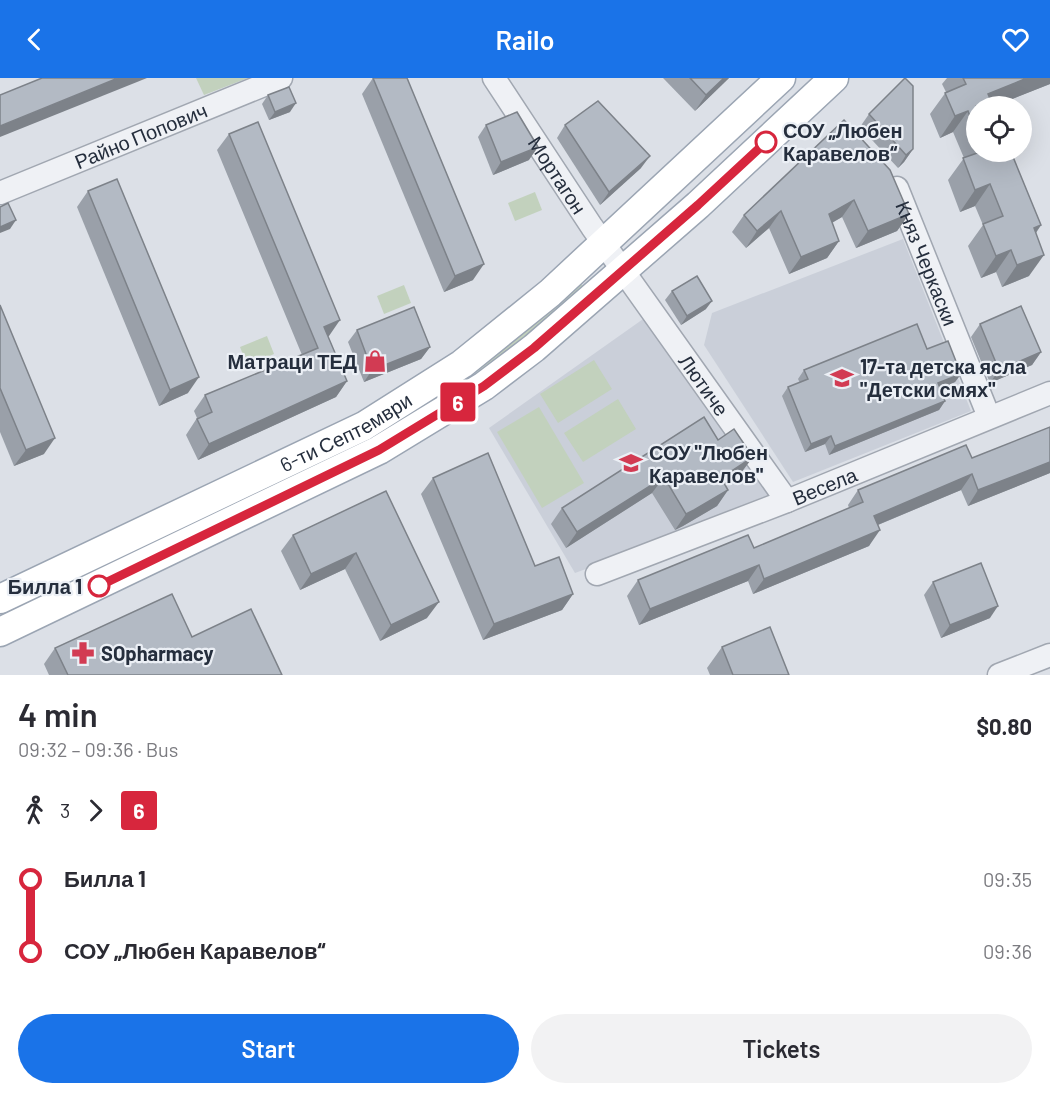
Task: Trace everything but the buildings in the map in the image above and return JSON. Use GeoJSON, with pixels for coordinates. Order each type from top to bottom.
{"type":"FeatureCollection","features":[{"type":"Feature","properties":{"kind":"main road","name":"6-ти Септември"},"geometry":{"type":"LineString","coordinates":[[0,598],[372,422],[462,364],[550,293],[605,244],[781,78]]}},
{"type":"Feature","properties":{"kind":"main road","name":"6-ти Септември"},"geometry":{"type":"LineString","coordinates":[[0,632],[400,438],[492,380],[534,348],[698,205],[834,78]]}},
{"type":"Feature","properties":{"kind":"street","name":"Райно Попович"},"geometry":{"type":"LineString","coordinates":[[0,192],[280,78]]}},
{"type":"Feature","properties":{"kind":"street","name":"Мортагон"},"geometry":{"type":"LineString","coordinates":[[494,78],[623,269]]}},
{"type":"Feature","properties":{"kind":"street","name":"Княз Черкаски"},"geometry":{"type":"LineString","coordinates":[[884,172],[896,186],[989,417]]}},
{"type":"Feature","properties":{"kind":"street","name":"Лютиче"},"geometry":{"type":"LineString","coordinates":[[623,269],[787,501]]}},
{"type":"Feature","properties":{"kind":"street","name":"Весела"},"geometry":{"type":"LineString","coordinates":[[597,574],[787,501],[1050,393]]}},
{"type":"Feature","properties":{"kind":"street"},"geometry":{"type":"LineString","coordinates":[[999,675],[1050,655]]}},
{"type":"Feature","properties":{"kind":"shaded area","name":"17-та детска ясла \"Детски смях\""},"geometry":{"type":"Polygon","coordinates":[[[903,239],[971,411],[793,482],[704,345],[712,313],[903,239]]]}},
{"type":"Feature","properties":{"kind":"shaded area","name":"СОУ \"Любен Каравелов\""},"geometry":{"type":"Polygon","coordinates":[[[646,317],[777,498],[575,573],[489,428],[646,317]]]}},
{"type":"Feature","properties":{"kind":"green space"},"geometry":{"type":"Polygon","coordinates":[[[196,78],[248,78],[204,95],[196,78]]]}},
{"type":"Feature","properties":{"kind":"green space"},"geometry":{"type":"Polygon","coordinates":[[[535,192],[542,210],[515,221],[508,203],[535,192]]]}},
{"type":"Feature","properties":{"kind":"green space"},"geometry":{"type":"Polygon","coordinates":[[[581,284],[585,288],[475,381],[417,419],[197,524],[195,522],[414,414],[473,375],[581,284]]]}},
{"type":"Feature","properties":{"kind":"green space"},"geometry":{"type":"Polygon","coordinates":[[[404,285],[411,303],[384,314],[377,296],[404,285]]]}},
{"type":"Feature","properties":{"kind":"green space"},"geometry":{"type":"Polygon","coordinates":[[[267,336],[274,354],[247,365],[240,347],[267,336]]]}},
{"type":"Feature","properties":{"kind":"green space"},"geometry":{"type":"Polygon","coordinates":[[[594,360],[612,389],[558,423],[540,394],[594,360]]]}},
{"type":"Feature","properties":{"kind":"green space"},"geometry":{"type":"Polygon","coordinates":[[[618,399],[636,429],[583,462],[564,433],[618,399]]]}},
{"type":"Feature","properties":{"kind":"green space"},"geometry":{"type":"Polygon","coordinates":[[[539,407],[584,483],[542,508],[497,432],[539,407]]]}},
{"type":"Feature","properties":{"kind":"bus line","name":"6"},"geometry":{"type":"LineString","coordinates":[[99,586],[193,538],[379,450],[484,386],[534,348],[658,237],[698,205],[766,142]]}},
{"type":"Feature","properties":{"kind":"place","name":"СОУ „Любен Каравелов“"},"geometry":{"type":"Point","coordinates":[766,142]}},
{"type":"Feature","properties":{"kind":"place","name":"Матраци ТЕД"},"geometry":{"type":"Point","coordinates":[375,361]}},
{"type":"Feature","properties":{"kind":"place","name":"17-та детска ясла \"Детски смях\""},"geometry":{"type":"Point","coordinates":[842,378]}},
{"type":"Feature","properties":{"kind":"place","name":"СОУ \"Любен Каравелов\""},"geometry":{"type":"Point","coordinates":[631,463]}},
{"type":"Feature","properties":{"kind":"place","name":"Билла 1"},"geometry":{"type":"Point","coordinates":[99,586]}},
{"type":"Feature","properties":{"kind":"place","name":"SOpharmacy"},"geometry":{"type":"Point","coordinates":[83,653]}}]}
